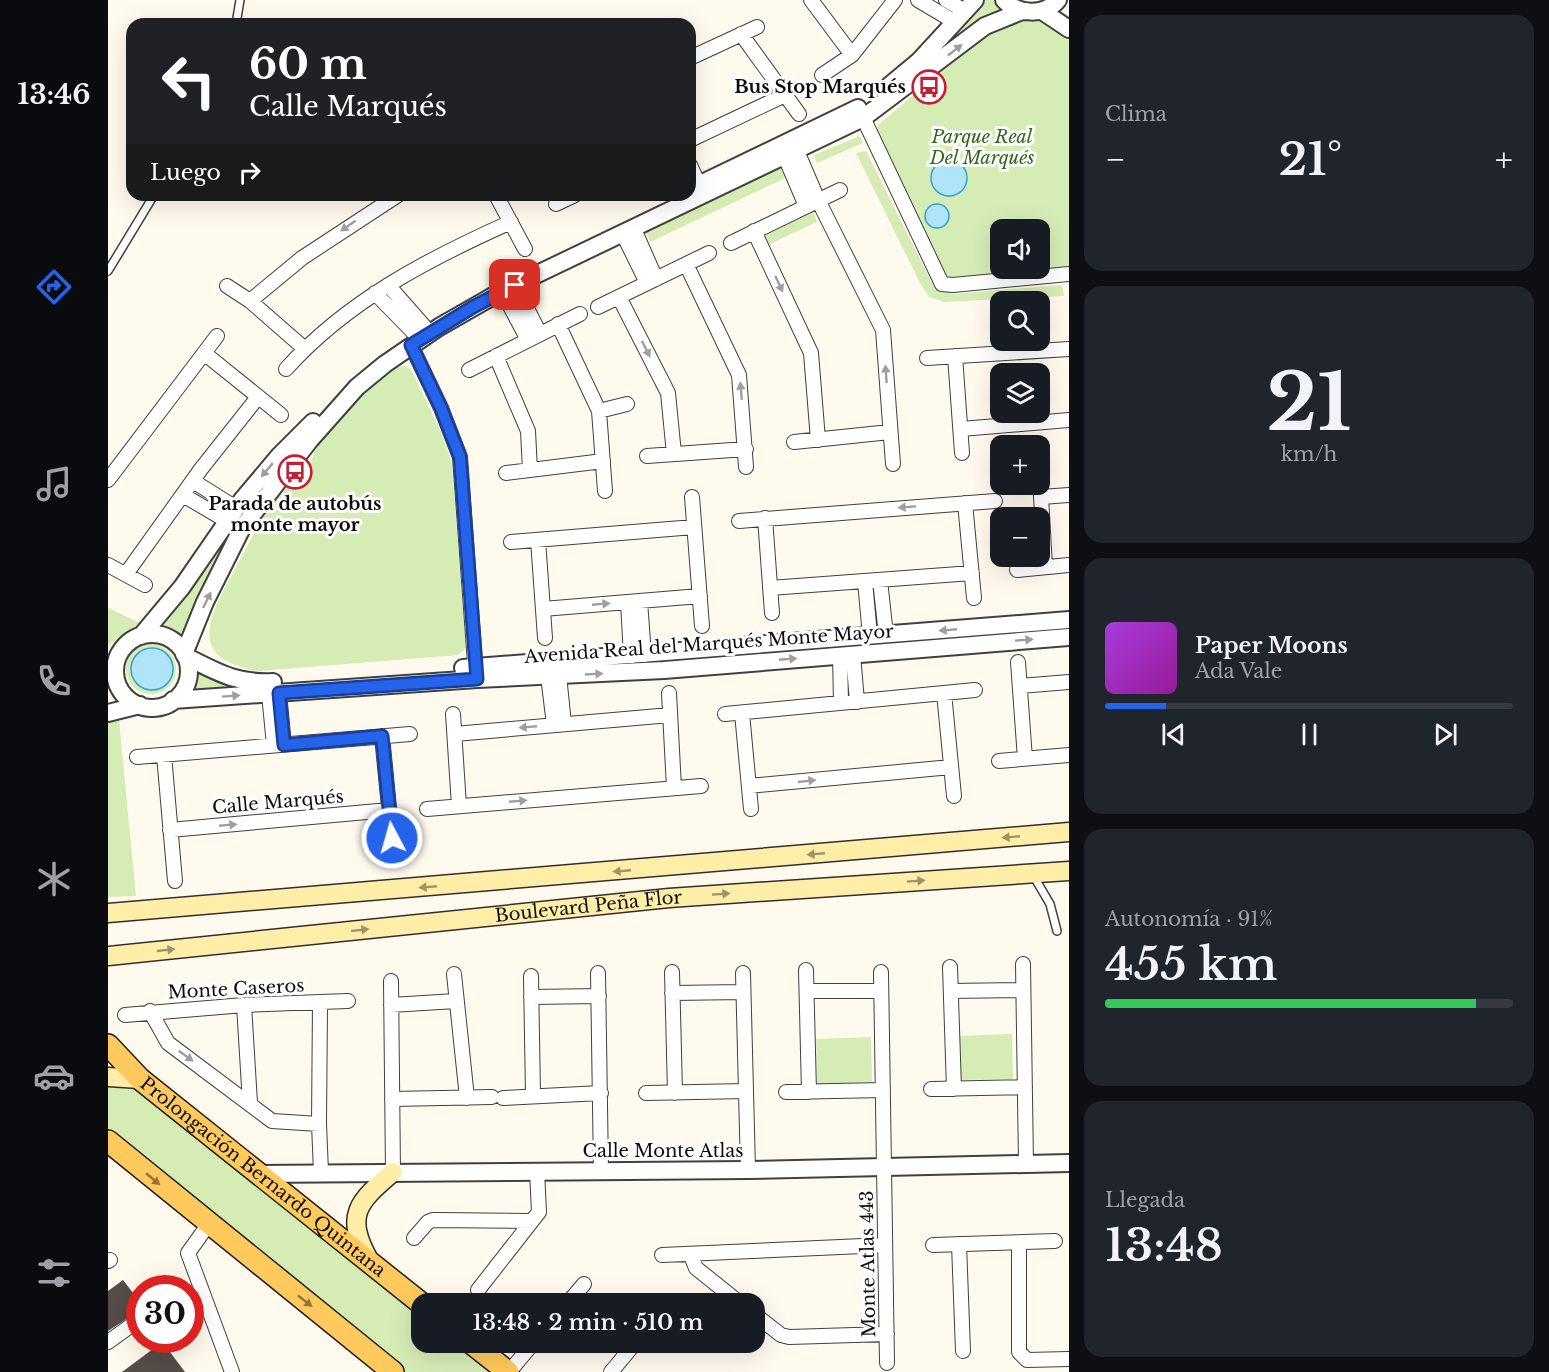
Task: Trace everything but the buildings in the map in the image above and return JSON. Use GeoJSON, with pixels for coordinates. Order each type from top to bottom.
{"type":"FeatureCollection","features":[{"type":"Feature","properties":{"kind":"main road","name":"Boulevard Peña Flor"},"geometry":{"type":"LineString","coordinates":[[108,913],[1069,832]]}},
{"type":"Feature","properties":{"kind":"main road"},"geometry":{"type":"LineString","coordinates":[[668,867],[669,898]]}},
{"type":"Feature","properties":{"kind":"main road","name":"Boulevard Peña Flor"},"geometry":{"type":"LineString","coordinates":[[108,956],[669,898],[1069,871]]}},
{"type":"Feature","properties":{"kind":"main road","name":"Prolongación Bernardo Quintana"},"geometry":{"type":"LineString","coordinates":[[108,1045],[140,1079],[411,1295]]}},
{"type":"Feature","properties":{"kind":"main road"},"geometry":{"type":"LineString","coordinates":[[108,1077],[140,1079]]}},
{"type":"Feature","properties":{"kind":"main road"},"geometry":{"type":"LineString","coordinates":[[108,1141],[208,1225],[393,1372]]}},
{"type":"Feature","properties":{"kind":"main road"},"geometry":{"type":"LineString","coordinates":[[371,1264],[358,1242],[354,1222],[362,1202],[393,1172]]}},
{"type":"Feature","properties":{"kind":"main road"},"geometry":{"type":"LineString","coordinates":[[484,1353],[508,1372]]}},
{"type":"Feature","properties":{"kind":"street"},"geometry":{"type":"LineString","coordinates":[[811,0],[852,55]]}},
{"type":"Feature","properties":{"kind":"street"},"geometry":{"type":"LineString","coordinates":[[822,75],[852,55],[895,0]]}},
{"type":"Feature","properties":{"kind":"street"},"geometry":{"type":"LineString","coordinates":[[918,0],[965,11]]}},
{"type":"Feature","properties":{"kind":"street"},"geometry":{"type":"LineString","coordinates":[[946,0],[965,11]]}},
{"type":"Feature","properties":{"kind":"street"},"geometry":{"type":"LineString","coordinates":[[1004,0],[1009,5],[1022,10],[1042,11],[1069,29]]}},
{"type":"Feature","properties":{"kind":"street"},"geometry":{"type":"LineString","coordinates":[[1042,11],[1058,0]]}},
{"type":"Feature","properties":{"kind":"street"},"geometry":{"type":"LineString","coordinates":[[696,199],[791,154],[861,113],[985,26],[1022,10]]}},
{"type":"Feature","properties":{"kind":"street"},"geometry":{"type":"LineString","coordinates":[[696,186],[861,113],[965,11]]}},
{"type":"Feature","properties":{"kind":"street"},"geometry":{"type":"LineString","coordinates":[[696,55],[757,27]]}},
{"type":"Feature","properties":{"kind":"street"},"geometry":{"type":"LineString","coordinates":[[741,34],[799,114]]}},
{"type":"Feature","properties":{"kind":"street"},"geometry":{"type":"LineString","coordinates":[[696,137],[785,95]]}},
{"type":"Feature","properties":{"kind":"street"},"geometry":{"type":"LineString","coordinates":[[861,113],[942,284],[953,285],[1069,274]]}},
{"type":"Feature","properties":{"kind":"street"},"geometry":{"type":"LineString","coordinates":[[791,154],[812,203],[883,330],[893,464]]}},
{"type":"Feature","properties":{"kind":"street"},"geometry":{"type":"LineString","coordinates":[[731,243],[840,190]]}},
{"type":"Feature","properties":{"kind":"street"},"geometry":{"type":"LineString","coordinates":[[250,301],[302,258],[357,219],[388,201]]}},
{"type":"Feature","properties":{"kind":"street"},"geometry":{"type":"LineString","coordinates":[[499,201],[525,249]]}},
{"type":"Feature","properties":{"kind":"street"},"geometry":{"type":"LineString","coordinates":[[556,204],[562,201]]}},
{"type":"Feature","properties":{"kind":"street"},"geometry":{"type":"LineString","coordinates":[[140,705],[130,700],[116,682],[115,653],[141,636],[182,587],[231,515],[279,456],[355,380],[468,300],[666,201]]}},
{"type":"Feature","properties":{"kind":"street"},"geometry":{"type":"LineString","coordinates":[[108,713],[140,705],[163,706],[173,700],[186,684],[188,674],[185,655],[205,602],[242,528],[310,440],[357,387],[416,335],[692,201]]}},
{"type":"Feature","properties":{"kind":"street"},"geometry":{"type":"LineString","coordinates":[[286,369],[334,322],[375,293],[458,246],[510,222]]}},
{"type":"Feature","properties":{"kind":"street"},"geometry":{"type":"LineString","coordinates":[[628,231],[651,281]]}},
{"type":"Feature","properties":{"kind":"street"},"geometry":{"type":"LineString","coordinates":[[754,231],[811,353],[818,440]]}},
{"type":"Feature","properties":{"kind":"street"},"geometry":{"type":"LineString","coordinates":[[598,307],[709,254]]}},
{"type":"Feature","properties":{"kind":"street"},"geometry":{"type":"LineString","coordinates":[[686,264],[739,375],[746,468]]}},
{"type":"Feature","properties":{"kind":"street"},"geometry":{"type":"LineString","coordinates":[[388,285],[416,335],[460,457],[476,673]]}},
{"type":"Feature","properties":{"kind":"street"},"geometry":{"type":"LineString","coordinates":[[227,286],[250,301],[305,349]]}},
{"type":"Feature","properties":{"kind":"street"},"geometry":{"type":"LineString","coordinates":[[509,288],[534,337]]}},
{"type":"Feature","properties":{"kind":"street"},"geometry":{"type":"LineString","coordinates":[[375,293],[416,335]]}},
{"type":"Feature","properties":{"kind":"street"},"geometry":{"type":"LineString","coordinates":[[619,297],[668,393],[674,454]]}},
{"type":"Feature","properties":{"kind":"street"},"geometry":{"type":"LineString","coordinates":[[469,370],[580,314]]}},
{"type":"Feature","properties":{"kind":"street"},"geometry":{"type":"LineString","coordinates":[[558,324],[599,411],[604,491]]}},
{"type":"Feature","properties":{"kind":"street"},"geometry":{"type":"LineString","coordinates":[[108,480],[217,336]]}},
{"type":"Feature","properties":{"kind":"street"},"geometry":{"type":"LineString","coordinates":[[927,358],[1069,349]]}},
{"type":"Feature","properties":{"kind":"street"},"geometry":{"type":"LineString","coordinates":[[204,354],[281,415]]}},
{"type":"Feature","properties":{"kind":"street"},"geometry":{"type":"LineString","coordinates":[[496,356],[528,431],[530,470]]}},
{"type":"Feature","properties":{"kind":"street"},"geometry":{"type":"LineString","coordinates":[[955,356],[962,453]]}},
{"type":"Feature","properties":{"kind":"street"},"geometry":{"type":"LineString","coordinates":[[126,574],[192,481],[258,397]]}},
{"type":"Feature","properties":{"kind":"street"},"geometry":{"type":"LineString","coordinates":[[599,411],[627,404]]}},
{"type":"Feature","properties":{"kind":"street"},"geometry":{"type":"LineString","coordinates":[[961,429],[1069,420]]}},
{"type":"Feature","properties":{"kind":"street"},"geometry":{"type":"LineString","coordinates":[[794,442],[890,432]]}},
{"type":"Feature","properties":{"kind":"street"},"geometry":{"type":"LineString","coordinates":[[647,456],[746,449]]}},
{"type":"Feature","properties":{"kind":"street"},"geometry":{"type":"LineString","coordinates":[[506,473],[603,461]]}},
{"type":"Feature","properties":{"kind":"street"},"geometry":{"type":"LineString","coordinates":[[192,481],[231,515]]}},
{"type":"Feature","properties":{"kind":"street"},"geometry":{"type":"LineString","coordinates":[[183,495],[231,515]]}},
{"type":"Feature","properties":{"kind":"street"},"geometry":{"type":"LineString","coordinates":[[1042,507],[1041,497],[1069,495]]}},
{"type":"Feature","properties":{"kind":"street"},"geometry":{"type":"LineString","coordinates":[[692,497],[702,626]]}},
{"type":"Feature","properties":{"kind":"street"},"geometry":{"type":"LineString","coordinates":[[739,520],[994,501]]}},
{"type":"Feature","properties":{"kind":"street"},"geometry":{"type":"LineString","coordinates":[[965,502],[974,598]]}},
{"type":"Feature","properties":{"kind":"street"},"geometry":{"type":"LineString","coordinates":[[765,518],[772,613]]}},
{"type":"Feature","properties":{"kind":"street"},"geometry":{"type":"LineString","coordinates":[[511,542],[694,527]]}},
{"type":"Feature","properties":{"kind":"street"},"geometry":{"type":"LineString","coordinates":[[538,540],[545,638]]}},
{"type":"Feature","properties":{"kind":"street"},"geometry":{"type":"LineString","coordinates":[[108,565],[145,585]]}},
{"type":"Feature","properties":{"kind":"street"},"geometry":{"type":"LineString","coordinates":[[1050,567],[1069,565]]}},
{"type":"Feature","properties":{"kind":"street"},"geometry":{"type":"LineString","coordinates":[[1017,570],[1046,567]]}},
{"type":"Feature","properties":{"kind":"street"},"geometry":{"type":"LineString","coordinates":[[770,588],[972,573]]}},
{"type":"Feature","properties":{"kind":"street"},"geometry":{"type":"LineString","coordinates":[[878,636],[880,580]]}},
{"type":"Feature","properties":{"kind":"street"},"geometry":{"type":"LineString","coordinates":[[865,581],[878,636]]}},
{"type":"Feature","properties":{"kind":"street"},"geometry":{"type":"LineString","coordinates":[[543,609],[700,596]]}},
{"type":"Feature","properties":{"kind":"street"},"geometry":{"type":"LineString","coordinates":[[634,601],[638,656]]}},
{"type":"Feature","properties":{"kind":"street","name":"Avenida Real del Marqués Monte Mayor"},"geometry":{"type":"LineString","coordinates":[[185,655],[228,678],[250,684],[476,673],[554,675],[664,670],[846,654],[997,634],[1069,620]]}},
{"type":"Feature","properties":{"kind":"street"},"geometry":{"type":"LineString","coordinates":[[141,636],[151,634],[170,639],[185,655]]}},
{"type":"Feature","properties":{"kind":"street","name":"Avenida Real del Marqués Monte Mayor"},"geometry":{"type":"LineString","coordinates":[[173,700],[274,693],[638,656],[878,636],[997,634],[1069,637]]}},
{"type":"Feature","properties":{"kind":"street"},"geometry":{"type":"LineString","coordinates":[[846,654],[857,702]]}},
{"type":"Feature","properties":{"kind":"street"},"geometry":{"type":"LineString","coordinates":[[841,703],[846,654]]}},
{"type":"Feature","properties":{"kind":"street"},"geometry":{"type":"LineString","coordinates":[[1018,662],[1025,759]]}},
{"type":"Feature","properties":{"kind":"street"},"geometry":{"type":"LineString","coordinates":[[554,675],[559,725]]}},
{"type":"Feature","properties":{"kind":"street"},"geometry":{"type":"LineString","coordinates":[[1020,686],[1069,682]]}},
{"type":"Feature","properties":{"kind":"street"},"geometry":{"type":"LineString","coordinates":[[724,714],[975,690]]}},
{"type":"Feature","properties":{"kind":"street"},"geometry":{"type":"LineString","coordinates":[[274,693],[279,745]]}},
{"type":"Feature","properties":{"kind":"street"},"geometry":{"type":"LineString","coordinates":[[669,693],[674,788]]}},
{"type":"Feature","properties":{"kind":"street"},"geometry":{"type":"LineString","coordinates":[[944,693],[954,796]]}},
{"type":"Feature","properties":{"kind":"street"},"geometry":{"type":"LineString","coordinates":[[742,713],[751,809]]}},
{"type":"Feature","properties":{"kind":"street"},"geometry":{"type":"LineString","coordinates":[[453,714],[459,806]]}},
{"type":"Feature","properties":{"kind":"street"},"geometry":{"type":"LineString","coordinates":[[455,734],[670,715]]}},
{"type":"Feature","properties":{"kind":"street"},"geometry":{"type":"LineString","coordinates":[[137,758],[410,734]]}},
{"type":"Feature","properties":{"kind":"street"},"geometry":{"type":"LineString","coordinates":[[382,736],[392,838]]}},
{"type":"Feature","properties":{"kind":"street"},"geometry":{"type":"LineString","coordinates":[[164,755],[175,881]]}},
{"type":"Feature","properties":{"kind":"street"},"geometry":{"type":"LineString","coordinates":[[999,761],[1069,755]]}},
{"type":"Feature","properties":{"kind":"street"},"geometry":{"type":"LineString","coordinates":[[749,786],[951,767]]}},
{"type":"Feature","properties":{"kind":"street"},"geometry":{"type":"LineString","coordinates":[[427,809],[701,786]]}},
{"type":"Feature","properties":{"kind":"street","name":"Calle Marqués"},"geometry":{"type":"LineString","coordinates":[[170,830],[389,810]]}},
{"type":"Feature","properties":{"kind":"street"},"geometry":{"type":"LineString","coordinates":[[1023,964],[1026,1164]]}},
{"type":"Feature","properties":{"kind":"street"},"geometry":{"type":"LineString","coordinates":[[950,967],[954,1089]]}},
{"type":"Feature","properties":{"kind":"street"},"geometry":{"type":"LineString","coordinates":[[806,970],[809,1092]]}},
{"type":"Feature","properties":{"kind":"street"},"geometry":{"type":"LineString","coordinates":[[672,972],[675,1093]]}},
{"type":"Feature","properties":{"kind":"street","name":"Monte Atlas 443"},"geometry":{"type":"LineString","coordinates":[[881,972],[887,1363]]}},
{"type":"Feature","properties":{"kind":"street"},"geometry":{"type":"LineString","coordinates":[[598,973],[601,1171]]}},
{"type":"Feature","properties":{"kind":"street"},"geometry":{"type":"LineString","coordinates":[[743,973],[748,1170]]}},
{"type":"Feature","properties":{"kind":"street"},"geometry":{"type":"LineString","coordinates":[[454,974],[467,1098]]}},
{"type":"Feature","properties":{"kind":"street"},"geometry":{"type":"LineString","coordinates":[[531,976],[533,1096]]}},
{"type":"Feature","properties":{"kind":"street"},"geometry":{"type":"LineString","coordinates":[[391,981],[393,1172]]}},
{"type":"Feature","properties":{"kind":"street"},"geometry":{"type":"LineString","coordinates":[[951,991],[1023,990]]}},
{"type":"Feature","properties":{"kind":"street"},"geometry":{"type":"LineString","coordinates":[[807,991],[881,991]]}},
{"type":"Feature","properties":{"kind":"street"},"geometry":{"type":"LineString","coordinates":[[672,993],[743,992]]}},
{"type":"Feature","properties":{"kind":"street"},"geometry":{"type":"LineString","coordinates":[[531,997],[599,996]]}},
{"type":"Feature","properties":{"kind":"street","name":"Monte Caseros"},"geometry":{"type":"LineString","coordinates":[[125,1014],[244,1005],[348,1001]]}},
{"type":"Feature","properties":{"kind":"street"},"geometry":{"type":"LineString","coordinates":[[391,1005],[456,1001]]}},
{"type":"Feature","properties":{"kind":"street"},"geometry":{"type":"LineString","coordinates":[[320,1003],[321,1172]]}},
{"type":"Feature","properties":{"kind":"street"},"geometry":{"type":"LineString","coordinates":[[244,1005],[250,1103]]}},
{"type":"Feature","properties":{"kind":"street"},"geometry":{"type":"LineString","coordinates":[[150,1011],[168,1043],[272,1120],[319,1124]]}},
{"type":"Feature","properties":{"kind":"street"},"geometry":{"type":"LineString","coordinates":[[931,1089],[1025,1088]]}},
{"type":"Feature","properties":{"kind":"street"},"geometry":{"type":"LineString","coordinates":[[786,1092],[883,1090]]}},
{"type":"Feature","properties":{"kind":"street"},"geometry":{"type":"LineString","coordinates":[[646,1093],[746,1091]]}},
{"type":"Feature","properties":{"kind":"street"},"geometry":{"type":"LineString","coordinates":[[392,1099],[497,1098],[601,1093]]}},
{"type":"Feature","properties":{"kind":"street","name":"Calle Monte Atlas"},"geometry":{"type":"LineString","coordinates":[[257,1174],[748,1170],[885,1165],[1069,1163]]}},
{"type":"Feature","properties":{"kind":"street"},"geometry":{"type":"LineString","coordinates":[[478,1290],[538,1212],[537,1171]]}},
{"type":"Feature","properties":{"kind":"street"},"geometry":{"type":"LineString","coordinates":[[414,1238],[428,1222],[433,1220],[531,1221]]}},
{"type":"Feature","properties":{"kind":"street"},"geometry":{"type":"LineString","coordinates":[[208,1225],[188,1253],[232,1372]]}},
{"type":"Feature","properties":{"kind":"street"},"geometry":{"type":"LineString","coordinates":[[933,1245],[1055,1241]]}},
{"type":"Feature","properties":{"kind":"street"},"geometry":{"type":"LineString","coordinates":[[1019,1243],[1019,1352],[1027,1360],[1069,1359]]}},
{"type":"Feature","properties":{"kind":"street"},"geometry":{"type":"LineString","coordinates":[[959,1244],[963,1351]]}},
{"type":"Feature","properties":{"kind":"street"},"geometry":{"type":"LineString","coordinates":[[662,1255],[691,1256],[885,1245]]}},
{"type":"Feature","properties":{"kind":"street"},"geometry":{"type":"LineString","coordinates":[[691,1256],[696,1268],[727,1293]]}},
{"type":"Feature","properties":{"kind":"street"},"geometry":{"type":"LineString","coordinates":[[576,1293],[584,1284]]}},
{"type":"Feature","properties":{"kind":"street"},"geometry":{"type":"LineString","coordinates":[[765,1323],[781,1335],[789,1337],[886,1334]]}},
{"type":"Feature","properties":{"kind":"street"},"geometry":{"type":"LineString","coordinates":[[108,1342],[126,1329]]}},
{"type":"Feature","properties":{"kind":"street"},"geometry":{"type":"LineString","coordinates":[[508,1372],[524,1353]]}},
{"type":"Feature","properties":{"kind":"street"},"geometry":{"type":"LineString","coordinates":[[610,1372],[626,1353]]}},
{"type":"Feature","properties":{"kind":"lane"},"geometry":{"type":"LineString","coordinates":[[237,18],[240,0]]}},
{"type":"Feature","properties":{"kind":"lane"},"geometry":{"type":"LineString","coordinates":[[108,271],[150,201]]}},
{"type":"Feature","properties":{"kind":"lane"},"geometry":{"type":"LineString","coordinates":[[1032,873],[1050,904],[1057,931]]}},
{"type":"Feature","properties":{"kind":"green space"},"geometry":{"type":"Polygon","coordinates":[[[981,0],[996,0],[1005,11],[866,114],[862,107],[911,74],[981,0]]]}},
{"type":"Feature","properties":{"kind":"green space","name":"Parque Real Del Marqués"},"geometry":{"type":"Polygon","coordinates":[[[1032,18],[1069,30],[1069,274],[1050,275],[1050,219],[990,219],[990,279],[998,279],[941,283],[877,132],[878,125],[988,32],[1032,18]]]}},
{"type":"Feature","properties":{"kind":"green space"},"geometry":{"type":"Polygon","coordinates":[[[860,136],[863,143],[817,163],[814,155],[860,136]]]}},
{"type":"Feature","properties":{"kind":"green space"},"geometry":{"type":"Polygon","coordinates":[[[866,151],[931,281],[952,294],[1062,285],[1064,296],[1050,297],[1050,291],[990,291],[990,300],[945,302],[929,297],[856,153],[866,151]]]}},
{"type":"Feature","properties":{"kind":"green space"},"geometry":{"type":"Polygon","coordinates":[[[778,164],[785,178],[650,242],[644,228],[778,164]]]}},
{"type":"Feature","properties":{"kind":"green space"},"geometry":{"type":"Polygon","coordinates":[[[812,209],[817,222],[766,246],[759,234],[812,209]]]}},
{"type":"Feature","properties":{"kind":"green space"},"geometry":{"type":"Polygon","coordinates":[[[405,366],[412,371],[441,432],[452,464],[466,648],[458,655],[258,671],[235,665],[220,656],[212,646],[209,633],[211,619],[269,506],[303,472],[313,456],[315,446],[357,399],[383,376],[405,366]]]}},
{"type":"Feature","properties":{"kind":"green space"},"geometry":{"type":"Polygon","coordinates":[[[233,528],[183,644],[172,635],[150,630],[233,528]]]}},
{"type":"Feature","properties":{"kind":"green space"},"geometry":{"type":"Polygon","coordinates":[[[108,608],[140,623],[108,646],[108,608]]]}},
{"type":"Feature","properties":{"kind":"green space"},"geometry":{"type":"Polygon","coordinates":[[[151,644],[169,651],[176,669],[169,687],[151,694],[133,687],[126,669],[133,651],[151,644]]]}},
{"type":"Feature","properties":{"kind":"green space"},"geometry":{"type":"Polygon","coordinates":[[[192,664],[255,688],[183,695],[190,680],[192,664]]]}},
{"type":"Feature","properties":{"kind":"green space"},"geometry":{"type":"Polygon","coordinates":[[[119,720],[136,896],[108,897],[108,722],[119,720]]]}},
{"type":"Feature","properties":{"kind":"green space"},"geometry":{"type":"Polygon","coordinates":[[[1012,1034],[1013,1079],[958,1080],[957,1036],[1012,1034]]]}},
{"type":"Feature","properties":{"kind":"green space"},"geometry":{"type":"Polygon","coordinates":[[[871,1037],[872,1082],[817,1084],[816,1039],[871,1037]]]}},
{"type":"Feature","properties":{"kind":"green space"},"geometry":{"type":"Polygon","coordinates":[[[108,1085],[130,1085],[142,1092],[411,1307],[411,1353],[469,1353],[493,1372],[404,1372],[108,1136],[108,1085]]]}},
{"type":"Feature","properties":{"kind":"water"},"geometry":{"type":"Polygon","coordinates":[[[949,160],[962,165],[967,178],[962,191],[949,196],[936,191],[931,178],[936,165],[949,160]]]}},
{"type":"Feature","properties":{"kind":"water"},"geometry":{"type":"Polygon","coordinates":[[[937,204],[945,208],[949,216],[945,224],[937,228],[929,224],[925,216],[929,208],[937,204]]]}},
{"type":"Feature","properties":{"kind":"water"},"geometry":{"type":"Polygon","coordinates":[[[152,648],[167,654],[173,669],[167,684],[152,690],[137,684],[131,669],[137,654],[152,648]]]}},
{"type":"Feature","properties":{"kind":"place","name":"Bus Stop Marqués"},"geometry":{"type":"Point","coordinates":[929,87]}},
{"type":"Feature","properties":{"kind":"place","name":"Parada de autobús monte mayor"},"geometry":{"type":"Point","coordinates":[295,472]}},
{"type":"Feature","properties":{"kind":"route"},"geometry":{"type":"LineString","coordinates":[[392,838],[382,736],[284,745],[279,693],[477,679],[460,457],[441,408],[411,345],[473,307],[515,285]]}}]}
